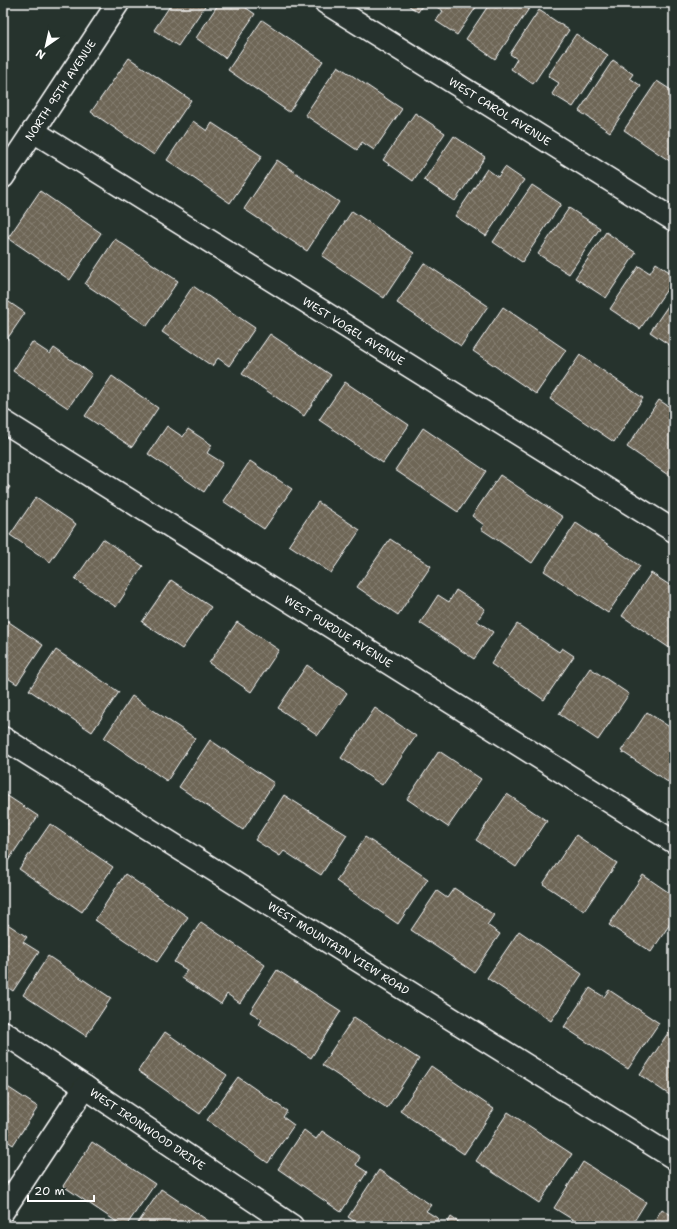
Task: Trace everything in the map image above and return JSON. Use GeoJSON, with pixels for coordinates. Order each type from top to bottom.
{"type":"FeatureCollection","features":[{"type":"Feature","properties":{"kind":"street","name":"NORTH 95TH AVENUE"},"geometry":{"type":"LineString","coordinates":[[3,177],[118,3]]}},
{"type":"Feature","properties":{"kind":"street","name":"WEST CAROL AVENUE"},"geometry":{"type":"LineString","coordinates":[[326,3],[674,220]]}},
{"type":"Feature","properties":{"kind":"street","name":"WEST VOGEL AVENUE"},"geometry":{"type":"LineString","coordinates":[[33,131],[674,531]]}},
{"type":"Feature","properties":{"kind":"street","name":"WEST PURDUE AVENUE"},"geometry":{"type":"LineString","coordinates":[[3,421],[674,842]]}},
{"type":"Feature","properties":{"kind":"street","name":"WEST MOUNTAIN VIEW ROAD"},"geometry":{"type":"LineString","coordinates":[[3,738],[674,1158]]}},
{"type":"Feature","properties":{"kind":"street","name":"WEST IRONWOOD DRIVE"},"geometry":{"type":"LineString","coordinates":[[3,1032],[292,1226]]}},
{"type":"Feature","properties":{"kind":"street"},"geometry":{"type":"LineString","coordinates":[[3,1211],[85,1087]]}},
{"type":"Feature","properties":{"kind":"building"},"geometry":{"type":"Polygon","coordinates":[[[172,3],[207,3],[178,46],[154,30],[172,3]]]}},
{"type":"Feature","properties":{"kind":"building"},"geometry":{"type":"Polygon","coordinates":[[[219,3],[239,3],[255,14],[225,58],[196,38],[219,3]]]}},
{"type":"Feature","properties":{"kind":"building"},"geometry":{"type":"Polygon","coordinates":[[[405,3],[424,3],[418,12],[405,3]]]}},
{"type":"Feature","properties":{"kind":"building"},"geometry":{"type":"Polygon","coordinates":[[[435,3],[479,3],[457,35],[436,21],[443,11],[434,5],[435,3]]]}},
{"type":"Feature","properties":{"kind":"building"},"geometry":{"type":"Polygon","coordinates":[[[490,3],[524,3],[530,7],[495,59],[466,39],[490,3]]]}},
{"type":"Feature","properties":{"kind":"building"},"geometry":{"type":"Polygon","coordinates":[[[539,10],[569,30],[533,84],[511,69],[517,59],[510,54],[539,10]]]}},
{"type":"Feature","properties":{"kind":"building"},"geometry":{"type":"Polygon","coordinates":[[[262,20],[323,61],[289,112],[228,70],[262,20]]]}},
{"type":"Feature","properties":{"kind":"building"},"geometry":{"type":"Polygon","coordinates":[[[576,34],[608,55],[573,107],[552,94],[559,83],[548,76],[576,34]]]}},
{"type":"Feature","properties":{"kind":"building"},"geometry":{"type":"Polygon","coordinates":[[[129,58],[191,100],[154,155],[91,112],[129,58]]]}},
{"type":"Feature","properties":{"kind":"building"},"geometry":{"type":"Polygon","coordinates":[[[613,60],[633,74],[630,78],[641,86],[610,132],[579,111],[613,60]]]}},
{"type":"Feature","properties":{"kind":"building"},"geometry":{"type":"Polygon","coordinates":[[[338,66],[402,109],[374,150],[362,142],[357,150],[305,115],[338,66]]]}},
{"type":"Feature","properties":{"kind":"building"},"geometry":{"type":"Polygon","coordinates":[[[657,81],[674,92],[674,164],[624,130],[657,81]]]}},
{"type":"Feature","properties":{"kind":"building"},"geometry":{"type":"Polygon","coordinates":[[[415,113],[445,133],[413,181],[383,160],[415,113]]]}},
{"type":"Feature","properties":{"kind":"building"},"geometry":{"type":"Polygon","coordinates":[[[193,121],[207,131],[212,123],[262,156],[230,203],[167,160],[193,121]]]}},
{"type":"Feature","properties":{"kind":"building"},"geometry":{"type":"Polygon","coordinates":[[[454,136],[485,157],[455,201],[424,180],[454,136]]]}},
{"type":"Feature","properties":{"kind":"building"},"geometry":{"type":"Polygon","coordinates":[[[277,160],[339,202],[307,251],[244,209],[277,160]]]}},
{"type":"Feature","properties":{"kind":"building"},"geometry":{"type":"Polygon","coordinates":[[[505,167],[524,180],[486,236],[455,216],[487,169],[498,177],[505,167]]]}},
{"type":"Feature","properties":{"kind":"building"},"geometry":{"type":"Polygon","coordinates":[[[532,185],[561,204],[522,262],[493,242],[532,185]]]}},
{"type":"Feature","properties":{"kind":"building"},"geometry":{"type":"Polygon","coordinates":[[[40,191],[101,233],[70,280],[8,238],[40,191]]]}},
{"type":"Feature","properties":{"kind":"building"},"geometry":{"type":"Polygon","coordinates":[[[569,208],[600,228],[569,274],[538,254],[569,208]]]}},
{"type":"Feature","properties":{"kind":"building"},"geometry":{"type":"Polygon","coordinates":[[[352,211],[414,253],[384,298],[322,256],[352,211]]]}},
{"type":"Feature","properties":{"kind":"building"},"geometry":{"type":"Polygon","coordinates":[[[606,232],[636,253],[606,298],[575,278],[606,232]]]}},
{"type":"Feature","properties":{"kind":"building"},"geometry":{"type":"Polygon","coordinates":[[[115,239],[178,281],[147,326],[85,284],[115,239]]]}},
{"type":"Feature","properties":{"kind":"building"},"geometry":{"type":"Polygon","coordinates":[[[424,263],[488,306],[461,346],[397,303],[424,263]]]}},
{"type":"Feature","properties":{"kind":"building"},"geometry":{"type":"Polygon","coordinates":[[[656,263],[674,275],[674,279],[640,329],[610,309],[639,266],[650,273],[656,263]]]}},
{"type":"Feature","properties":{"kind":"building"},"geometry":{"type":"Polygon","coordinates":[[[193,286],[255,328],[229,366],[218,358],[212,366],[162,332],[193,286]]]}},
{"type":"Feature","properties":{"kind":"building"},"geometry":{"type":"Polygon","coordinates":[[[674,297],[674,348],[650,332],[674,297]]]}},
{"type":"Feature","properties":{"kind":"building"},"geometry":{"type":"Polygon","coordinates":[[[3,298],[25,313],[3,345],[3,298]]]}},
{"type":"Feature","properties":{"kind":"building"},"geometry":{"type":"Polygon","coordinates":[[[503,307],[566,350],[536,394],[473,351],[503,307]]]}},
{"type":"Feature","properties":{"kind":"building"},"geometry":{"type":"Polygon","coordinates":[[[270,334],[331,375],[304,416],[242,374],[270,334]]]}},
{"type":"Feature","properties":{"kind":"building"},"geometry":{"type":"Polygon","coordinates":[[[32,342],[50,354],[54,348],[92,374],[68,408],[13,371],[32,342]]]}},
{"type":"Feature","properties":{"kind":"building"},"geometry":{"type":"Polygon","coordinates":[[[580,355],[643,398],[614,442],[550,399],[580,355]]]}},
{"type":"Feature","properties":{"kind":"building"},"geometry":{"type":"Polygon","coordinates":[[[112,376],[158,408],[132,447],[85,416],[112,376]]]}},
{"type":"Feature","properties":{"kind":"building"},"geometry":{"type":"Polygon","coordinates":[[[345,382],[409,425],[383,463],[319,420],[345,382]]]}},
{"type":"Feature","properties":{"kind":"building"},"geometry":{"type":"Polygon","coordinates":[[[659,400],[674,410],[674,479],[627,447],[659,400]]]}},
{"type":"Feature","properties":{"kind":"building"},"geometry":{"type":"Polygon","coordinates":[[[167,426],[183,437],[188,429],[212,445],[207,453],[223,463],[204,492],[148,454],[167,426]]]}},
{"type":"Feature","properties":{"kind":"building"},"geometry":{"type":"Polygon","coordinates":[[[423,428],[486,471],[458,512],[395,470],[423,428]]]}},
{"type":"Feature","properties":{"kind":"building"},"geometry":{"type":"Polygon","coordinates":[[[250,461],[292,489],[264,529],[223,501],[250,461]]]}},
{"type":"Feature","properties":{"kind":"building"},"geometry":{"type":"Polygon","coordinates":[[[500,475],[563,517],[532,563],[481,529],[484,525],[472,516],[500,475]]]}},
{"type":"Feature","properties":{"kind":"building"},"geometry":{"type":"Polygon","coordinates":[[[3,482],[10,487],[3,497],[3,482]]]}},
{"type":"Feature","properties":{"kind":"building"},"geometry":{"type":"Polygon","coordinates":[[[36,497],[76,524],[50,562],[10,535],[36,497]]]}},
{"type":"Feature","properties":{"kind":"building"},"geometry":{"type":"Polygon","coordinates":[[[318,502],[360,530],[331,573],[289,545],[318,502]]]}},
{"type":"Feature","properties":{"kind":"building"},"geometry":{"type":"Polygon","coordinates":[[[576,523],[640,566],[608,613],[544,571],[576,523]]]}},
{"type":"Feature","properties":{"kind":"building"},"geometry":{"type":"Polygon","coordinates":[[[103,539],[143,566],[116,607],[75,579],[103,539]]]}},
{"type":"Feature","properties":{"kind":"building"},"geometry":{"type":"Polygon","coordinates":[[[390,539],[431,566],[398,615],[357,587],[390,539]]]}},
{"type":"Feature","properties":{"kind":"building"},"geometry":{"type":"Polygon","coordinates":[[[651,573],[674,588],[674,651],[622,616],[651,573]]]}},
{"type":"Feature","properties":{"kind":"building"},"geometry":{"type":"Polygon","coordinates":[[[171,580],[211,607],[182,649],[142,622],[171,580]]]}},
{"type":"Feature","properties":{"kind":"building"},"geometry":{"type":"Polygon","coordinates":[[[456,590],[485,609],[477,621],[493,632],[474,659],[420,623],[438,595],[449,602],[456,590]]]}},
{"type":"Feature","properties":{"kind":"building"},"geometry":{"type":"Polygon","coordinates":[[[3,618],[43,645],[17,684],[3,675],[3,618]]]}},
{"type":"Feature","properties":{"kind":"building"},"geometry":{"type":"Polygon","coordinates":[[[237,622],[279,650],[251,692],[209,663],[237,622]]]}},
{"type":"Feature","properties":{"kind":"building"},"geometry":{"type":"Polygon","coordinates":[[[517,624],[559,652],[562,648],[574,656],[544,700],[491,664],[517,624]]]}},
{"type":"Feature","properties":{"kind":"building"},"geometry":{"type":"Polygon","coordinates":[[[56,650],[119,692],[92,732],[29,690],[56,650]]]}},
{"type":"Feature","properties":{"kind":"building"},"geometry":{"type":"Polygon","coordinates":[[[307,665],[347,693],[318,735],[278,708],[307,665]]]}},
{"type":"Feature","properties":{"kind":"building"},"geometry":{"type":"Polygon","coordinates":[[[590,668],[629,694],[598,740],[559,714],[590,668]]]}},
{"type":"Feature","properties":{"kind":"building"},"geometry":{"type":"Polygon","coordinates":[[[132,696],[195,738],[167,781],[104,738],[132,696]]]}},
{"type":"Feature","properties":{"kind":"building"},"geometry":{"type":"Polygon","coordinates":[[[375,708],[416,736],[382,785],[341,758],[375,708]]]}},
{"type":"Feature","properties":{"kind":"building"},"geometry":{"type":"Polygon","coordinates":[[[647,712],[674,730],[674,786],[621,751],[647,712]]]}},
{"type":"Feature","properties":{"kind":"building"},"geometry":{"type":"Polygon","coordinates":[[[210,740],[274,783],[243,830],[179,787],[210,740]]]}},
{"type":"Feature","properties":{"kind":"building"},"geometry":{"type":"Polygon","coordinates":[[[439,751],[481,779],[448,827],[407,799],[439,751]]]}},
{"type":"Feature","properties":{"kind":"building"},"geometry":{"type":"Polygon","coordinates":[[[3,793],[38,816],[4,867],[3,866],[3,793]]]}},
{"type":"Feature","properties":{"kind":"building"},"geometry":{"type":"Polygon","coordinates":[[[507,794],[547,821],[516,867],[476,840],[507,794]]]}},
{"type":"Feature","properties":{"kind":"building"},"geometry":{"type":"Polygon","coordinates":[[[284,795],[347,835],[321,875],[284,851],[280,856],[255,840],[284,795]]]}},
{"type":"Feature","properties":{"kind":"building"},"geometry":{"type":"Polygon","coordinates":[[[50,824],[113,867],[82,912],[19,869],[50,824]]]}},
{"type":"Feature","properties":{"kind":"building"},"geometry":{"type":"Polygon","coordinates":[[[576,835],[617,863],[584,911],[543,884],[576,835]]]}},
{"type":"Feature","properties":{"kind":"building"},"geometry":{"type":"Polygon","coordinates":[[[365,837],[428,879],[398,924],[336,881],[365,837]]]}},
{"type":"Feature","properties":{"kind":"building"},"geometry":{"type":"Polygon","coordinates":[[[125,874],[188,917],[157,962],[95,920],[125,874]]]}},
{"type":"Feature","properties":{"kind":"building"},"geometry":{"type":"Polygon","coordinates":[[[643,875],[674,896],[674,918],[651,952],[609,925],[643,875]]]}},
{"type":"Feature","properties":{"kind":"building"},"geometry":{"type":"Polygon","coordinates":[[[454,888],[494,915],[487,925],[500,934],[474,972],[411,930],[437,891],[447,898],[454,888]]]}},
{"type":"Feature","properties":{"kind":"building"},"geometry":{"type":"Polygon","coordinates":[[[3,921],[27,937],[23,942],[39,952],[13,991],[3,984],[3,921]]]}},
{"type":"Feature","properties":{"kind":"building"},"geometry":{"type":"Polygon","coordinates":[[[201,922],[265,965],[240,1003],[227,994],[221,1004],[182,978],[187,970],[174,962],[201,922]]]}},
{"type":"Feature","properties":{"kind":"building"},"geometry":{"type":"Polygon","coordinates":[[[519,931],[582,974],[551,1021],[487,978],[519,931]]]}},
{"type":"Feature","properties":{"kind":"building"},"geometry":{"type":"Polygon","coordinates":[[[48,956],[111,998],[86,1036],[23,995],[48,956]]]}},
{"type":"Feature","properties":{"kind":"building"},"geometry":{"type":"Polygon","coordinates":[[[277,970],[341,1011],[311,1058],[259,1025],[262,1019],[250,1012],[277,970]]]}},
{"type":"Feature","properties":{"kind":"building"},"geometry":{"type":"Polygon","coordinates":[[[590,988],[604,997],[609,990],[659,1023],[628,1069],[564,1027],[590,988]]]}},
{"type":"Feature","properties":{"kind":"building"},"geometry":{"type":"Polygon","coordinates":[[[354,1017],[419,1059],[387,1108],[322,1065],[354,1017]]]}},
{"type":"Feature","properties":{"kind":"building"},"geometry":{"type":"Polygon","coordinates":[[[672,1027],[674,1028],[674,1098],[640,1075],[672,1027]]]}},
{"type":"Feature","properties":{"kind":"building"},"geometry":{"type":"Polygon","coordinates":[[[165,1032],[227,1075],[200,1114],[138,1071],[165,1032]]]}},
{"type":"Feature","properties":{"kind":"building"},"geometry":{"type":"Polygon","coordinates":[[[431,1066],[494,1109],[464,1154],[400,1111],[431,1066]]]}},
{"type":"Feature","properties":{"kind":"building"},"geometry":{"type":"Polygon","coordinates":[[[238,1077],[287,1111],[283,1117],[294,1125],[268,1163],[207,1120],[238,1077]]]}},
{"type":"Feature","properties":{"kind":"building"},"geometry":{"type":"Polygon","coordinates":[[[3,1084],[38,1107],[13,1145],[3,1138],[3,1084]]]}},
{"type":"Feature","properties":{"kind":"building"},"geometry":{"type":"Polygon","coordinates":[[[508,1112],[572,1154],[539,1203],[476,1161],[508,1112]]]}},
{"type":"Feature","properties":{"kind":"building"},"geometry":{"type":"Polygon","coordinates":[[[304,1130],[316,1139],[322,1131],[360,1157],[356,1165],[367,1172],[341,1212],[278,1169],[304,1130]]]}},
{"type":"Feature","properties":{"kind":"building"},"geometry":{"type":"Polygon","coordinates":[[[92,1142],[155,1184],[126,1226],[123,1226],[63,1186],[92,1142]]]}},
{"type":"Feature","properties":{"kind":"building"},"geometry":{"type":"Polygon","coordinates":[[[583,1162],[646,1202],[631,1226],[583,1226],[554,1208],[583,1162]]]}},
{"type":"Feature","properties":{"kind":"building"},"geometry":{"type":"Polygon","coordinates":[[[379,1170],[431,1205],[426,1211],[439,1219],[434,1226],[362,1226],[348,1217],[379,1170]]]}},
{"type":"Feature","properties":{"kind":"building"},"geometry":{"type":"Polygon","coordinates":[[[161,1189],[216,1226],[136,1226],[161,1189]]]}},
{"type":"Feature","properties":{"kind":"building"},"geometry":{"type":"Polygon","coordinates":[[[662,1209],[674,1217],[674,1226],[651,1226],[662,1209]]]}},
{"type":"Feature","properties":{"kind":"building"},"geometry":{"type":"Polygon","coordinates":[[[451,1217],[464,1226],[446,1226],[451,1217]]]}}]}
